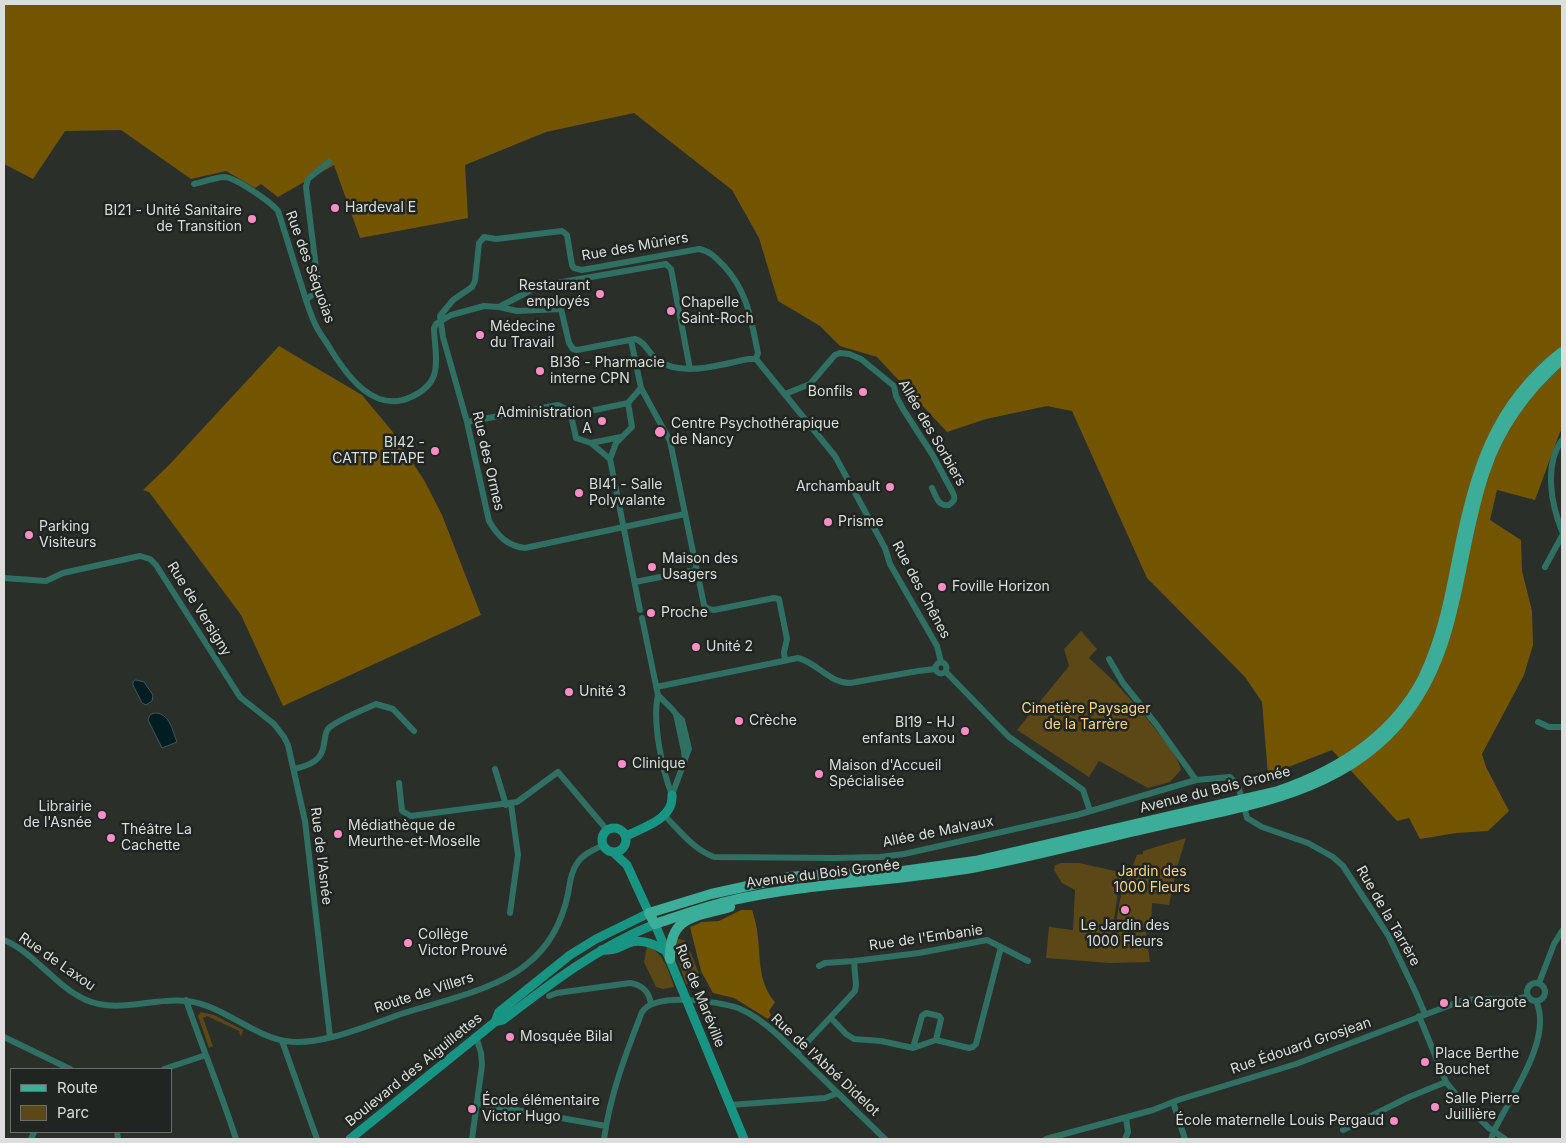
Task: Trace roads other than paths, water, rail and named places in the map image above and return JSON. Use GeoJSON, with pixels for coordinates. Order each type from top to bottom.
{"type":"FeatureCollection","features":[{"type":"Feature","properties":{"kind":"main road","name":"Avenue du Bois Gronée"},"geometry":{"type":"LineString","coordinates":[[1253,801],[1300,784],[1346,761],[1378,737],[1408,701],[1422,679],[1440,634],[1472,491],[1489,443],[1504,416],[1522,390],[1562,352]]}},
{"type":"Feature","properties":{"kind":"main road","name":"Avenue du Bois Gronée"},"geometry":{"type":"LineString","coordinates":[[649,913],[711,894],[789,877],[888,873],[975,861],[1253,801],[1309,787],[1350,767],[1385,739],[1416,701],[1431,675],[1446,636],[1476,499],[1491,455],[1504,428],[1520,404],[1540,380],[1562,359]]}},
{"type":"Feature","properties":{"kind":"main road"},"geometry":{"type":"LineString","coordinates":[[626,836],[656,822],[664,815],[671,805],[672,795]]}},
{"type":"Feature","properties":{"kind":"main road","name":"Avenue du Bois Gronée"},"geometry":{"type":"LineString","coordinates":[[654,924],[723,902],[788,891],[977,867],[1233,805]]}},
{"type":"Feature","properties":{"kind":"main road"},"geometry":{"type":"LineString","coordinates":[[616,828],[621,830],[626,836],[625,847],[622,850],[614,853],[608,851],[603,845],[602,837],[607,830],[616,828]]}},
{"type":"Feature","properties":{"kind":"main road","name":"Rue de Maréville"},"geometry":{"type":"LineString","coordinates":[[625,847],[628,858],[627,865]]}},
{"type":"Feature","properties":{"kind":"main road","name":"Rue de Maréville"},"geometry":{"type":"LineString","coordinates":[[614,853],[627,865],[649,913],[744,1139]]}},
{"type":"Feature","properties":{"kind":"main road"},"geometry":{"type":"LineString","coordinates":[[601,950],[613,950],[639,941],[646,942],[668,955],[673,934],[683,922],[740,905],[782,896],[788,891]]}},
{"type":"Feature","properties":{"kind":"main road","name":"Boulevard des Aiguillettes"},"geometry":{"type":"LineString","coordinates":[[495,1022],[499,1012],[570,955],[596,939],[649,913]]}},
{"type":"Feature","properties":{"kind":"main road","name":"Boulevard des Aiguillettes"},"geometry":{"type":"LineString","coordinates":[[350,1139],[495,1022],[503,1020],[549,985],[601,950],[654,924]]}},
{"type":"Feature","properties":{"kind":"street"},"geometry":{"type":"LineString","coordinates":[[306,300],[316,292],[318,284],[306,187],[308,179],[329,162]]}},
{"type":"Feature","properties":{"kind":"street","name":"Rue des Séquoias"},"geometry":{"type":"LineString","coordinates":[[194,184],[224,177],[232,179],[272,204],[278,211],[315,324],[337,359],[360,388],[375,398],[400,401],[409,398],[428,386],[436,370],[434,328],[441,321]]}},
{"type":"Feature","properties":{"kind":"street","name":"Rue des Mûriers"},"geometry":{"type":"LineString","coordinates":[[441,321],[440,316],[448,304],[472,287],[475,281],[481,239],[484,237],[496,239],[562,231],[567,235],[572,265],[578,270],[699,249],[707,250],[733,277],[748,305],[758,353],[756,360]]}},
{"type":"Feature","properties":{"kind":"street"},"geometry":{"type":"LineString","coordinates":[[499,307],[539,286],[666,264],[671,269],[690,369]]}},
{"type":"Feature","properties":{"kind":"street"},"geometry":{"type":"LineString","coordinates":[[441,321],[460,311],[484,306],[517,311],[561,309],[569,343],[573,349],[581,350],[639,340],[652,356],[666,365],[690,369],[749,359],[756,360]]}},
{"type":"Feature","properties":{"kind":"street","name":"Rue des Ormes"},"geometry":{"type":"LineString","coordinates":[[441,321],[443,337],[467,422],[489,521],[504,540],[515,547],[526,548],[685,514]]}},
{"type":"Feature","properties":{"kind":"street"},"geometry":{"type":"LineString","coordinates":[[631,340],[641,388],[670,441],[704,605],[711,610],[774,598],[779,599],[787,639],[784,652],[786,660]]}},
{"type":"Feature","properties":{"kind":"street","name":"Allée des Sorbiers"},"geometry":{"type":"LineString","coordinates":[[785,394],[810,384],[835,355],[840,353],[848,354],[861,359],[894,386],[900,402],[955,496],[954,501],[949,505],[942,504],[932,488]]}},
{"type":"Feature","properties":{"kind":"street","name":"Rue des Chênes"},"geometry":{"type":"LineString","coordinates":[[756,360],[835,456],[885,548],[890,564],[937,646],[941,662]]}},
{"type":"Feature","properties":{"kind":"street"},"geometry":{"type":"LineString","coordinates":[[571,415],[628,403],[641,388]]}},
{"type":"Feature","properties":{"kind":"street"},"geometry":{"type":"LineString","coordinates":[[628,403],[632,427],[616,443],[610,459],[640,610]]}},
{"type":"Feature","properties":{"kind":"street"},"geometry":{"type":"LineString","coordinates":[[467,422],[558,405],[568,410],[571,415],[576,438],[591,443],[610,459]]}},
{"type":"Feature","properties":{"kind":"street"},"geometry":{"type":"LineString","coordinates":[[591,443],[621,437]]}},
{"type":"Feature","properties":{"kind":"street"},"geometry":{"type":"LineString","coordinates":[[1562,440],[1556,454],[1551,478],[1554,504],[1562,531]]}},
{"type":"Feature","properties":{"kind":"street"},"geometry":{"type":"LineString","coordinates":[[1546,568],[1562,536]]}},
{"type":"Feature","properties":{"kind":"street","name":"Rue de Versigny"},"geometry":{"type":"LineString","coordinates":[[4,578],[42,581],[63,573],[140,556],[150,558],[156,564],[242,700]]}},
{"type":"Feature","properties":{"kind":"street"},"geometry":{"type":"LineString","coordinates":[[635,582],[696,570]]}},
{"type":"Feature","properties":{"kind":"street"},"geometry":{"type":"LineString","coordinates":[[642,618],[658,695],[656,726],[672,795]]}},
{"type":"Feature","properties":{"kind":"street"},"geometry":{"type":"LineString","coordinates":[[656,687],[798,658],[843,683],[935,669],[941,662],[946,665],[946,672],[1009,737],[1083,790],[1090,811]]}},
{"type":"Feature","properties":{"kind":"street"},"geometry":{"type":"LineString","coordinates":[[1109,659],[1123,683],[1156,724],[1196,780]]}},
{"type":"Feature","properties":{"kind":"street"},"geometry":{"type":"LineString","coordinates":[[935,669],[940,674],[946,672]]}},
{"type":"Feature","properties":{"kind":"street"},"geometry":{"type":"LineString","coordinates":[[658,695],[676,714],[684,760],[672,795]]}},
{"type":"Feature","properties":{"kind":"street","name":"Rue de l'Asnée"},"geometry":{"type":"LineString","coordinates":[[242,700],[280,730],[288,745],[305,821],[330,1037]]}},
{"type":"Feature","properties":{"kind":"street"},"geometry":{"type":"LineString","coordinates":[[294,769],[303,767],[320,758],[326,733],[332,725],[376,704],[393,708],[414,731]]}},
{"type":"Feature","properties":{"kind":"street"},"geometry":{"type":"LineString","coordinates":[[1538,722],[1549,727],[1562,727]]}},
{"type":"Feature","properties":{"kind":"street"},"geometry":{"type":"LineString","coordinates":[[495,769],[509,804],[518,855],[510,913]]}},
{"type":"Feature","properties":{"kind":"street"},"geometry":{"type":"LineString","coordinates":[[399,783],[402,811],[411,816],[509,804],[523,799],[558,772],[607,830]]}},
{"type":"Feature","properties":{"kind":"street","name":"Rue de la Tarrère"},"geometry":{"type":"LineString","coordinates":[[1196,780],[1225,777],[1233,779],[1238,786],[1247,818],[1264,828],[1308,843],[1333,857],[1343,866],[1390,941],[1422,1015]]}},
{"type":"Feature","properties":{"kind":"street","name":"Allée de Malvaux"},"geometry":{"type":"LineString","coordinates":[[664,815],[697,847],[714,857],[835,858],[880,856],[904,854],[1090,811],[1196,780]]}},
{"type":"Feature","properties":{"kind":"street","name":"Route de Villers"},"geometry":{"type":"LineString","coordinates":[[186,1000],[208,1006],[282,1041],[301,1042],[330,1037],[500,981],[519,971],[536,957],[555,932],[565,908],[573,870],[584,855],[603,845]]}},
{"type":"Feature","properties":{"kind":"street"},"geometry":{"type":"LineString","coordinates":[[1539,983],[1546,963],[1562,931]]}},
{"type":"Feature","properties":{"kind":"street","name":"Rue de Laxou"},"geometry":{"type":"LineString","coordinates":[[4,940],[18,948],[80,997],[92,1002],[112,1006],[186,1000]]}},
{"type":"Feature","properties":{"kind":"street","name":"Rue de l'Embanie"},"geometry":{"type":"LineString","coordinates":[[819,966],[825,962],[854,961],[935,950],[985,940],[1028,961]]}},
{"type":"Feature","properties":{"kind":"street"},"geometry":{"type":"LineString","coordinates":[[831,1018],[846,1034],[854,1039],[882,1041],[913,1048],[936,1040],[969,1048],[973,1047],[976,1044],[1001,947]]}},
{"type":"Feature","properties":{"kind":"street","name":"Rue de l'Embanie"},"geometry":{"type":"LineString","coordinates":[[796,1053],[855,992],[854,961]]}},
{"type":"Feature","properties":{"kind":"street"},"geometry":{"type":"LineString","coordinates":[[549,996],[557,993],[630,983],[646,989],[651,1004],[645,1007],[642,1012],[625,1057],[612,1097],[604,1139]]}},
{"type":"Feature","properties":{"kind":"street"},"geometry":{"type":"LineString","coordinates":[[1492,1136],[1534,1052],[1540,1008],[1536,1001],[1528,996],[1527,992],[1530,985],[1539,983]]}},
{"type":"Feature","properties":{"kind":"street"},"geometry":{"type":"LineString","coordinates":[[1536,1001],[1542,998],[1544,993],[1543,987],[1539,983]]}},
{"type":"Feature","properties":{"kind":"street","name":"Rue Édouard Grosjean"},"geometry":{"type":"LineString","coordinates":[[1046,1139],[1114,1122],[1296,1064],[1468,999],[1478,997],[1496,1000],[1516,999],[1528,996]]}},
{"type":"Feature","properties":{"kind":"street"},"geometry":{"type":"LineString","coordinates":[[186,1000],[219,1087],[236,1139]]}},
{"type":"Feature","properties":{"kind":"street","name":"Rue de l'Abbé Didelot"},"geometry":{"type":"LineString","coordinates":[[651,1004],[686,1000],[709,1002],[738,1008],[766,1025],[885,1139]]}},
{"type":"Feature","properties":{"kind":"street"},"geometry":{"type":"LineString","coordinates":[[913,1048],[922,1016],[926,1013],[938,1016],[941,1019],[936,1040]]}},
{"type":"Feature","properties":{"kind":"street"},"geometry":{"type":"LineString","coordinates":[[1422,1015],[1446,1082],[1492,1136],[1505,1139]]}},
{"type":"Feature","properties":{"kind":"street"},"geometry":{"type":"LineString","coordinates":[[4,1036],[55,1066]]}},
{"type":"Feature","properties":{"kind":"street"},"geometry":{"type":"LineString","coordinates":[[472,1139],[482,1057],[476,1036]]}},
{"type":"Feature","properties":{"kind":"street"},"geometry":{"type":"LineString","coordinates":[[282,1041],[317,1139]]}},
{"type":"Feature","properties":{"kind":"street"},"geometry":{"type":"LineString","coordinates":[[167,1068],[206,1055]]}},
{"type":"Feature","properties":{"kind":"street"},"geometry":{"type":"LineString","coordinates":[[1342,1130],[1409,1097],[1446,1082]]}},
{"type":"Feature","properties":{"kind":"street"},"geometry":{"type":"LineString","coordinates":[[730,1105],[825,1098],[838,1094]]}},
{"type":"Feature","properties":{"kind":"street"},"geometry":{"type":"LineString","coordinates":[[1173,1102],[1185,1139]]}},
{"type":"Feature","properties":{"kind":"street"},"geometry":{"type":"LineString","coordinates":[[477,1103],[606,1126]]}},
{"type":"Feature","properties":{"kind":"street"},"geometry":{"type":"LineString","coordinates":[[1124,1139],[1128,1132],[1126,1118]]}},
{"type":"Feature","properties":{"kind":"water"},"geometry":{"type":"Polygon","coordinates":[[[136,680],[144,682],[153,695],[152,701],[146,705],[142,703],[133,685],[133,682],[136,680]]]}},
{"type":"Feature","properties":{"kind":"water"},"geometry":{"type":"Polygon","coordinates":[[[155,713],[167,719],[177,742],[162,748],[148,720],[150,715],[155,713]]]}},
{"type":"Feature","properties":{"kind":"place","name":"Hardeval E"},"geometry":{"type":"Point","coordinates":[335,208]}},
{"type":"Feature","properties":{"kind":"place","name":"BI21 - Unité Sanitaire de Transition"},"geometry":{"type":"Point","coordinates":[252,219]}},
{"type":"Feature","properties":{"kind":"place","name":"Restaurant employés"},"geometry":{"type":"Point","coordinates":[600,294]}},
{"type":"Feature","properties":{"kind":"place","name":"Chapelle Saint-Roch"},"geometry":{"type":"Point","coordinates":[671,311]}},
{"type":"Feature","properties":{"kind":"place","name":"Médecine du Travail"},"geometry":{"type":"Point","coordinates":[480,335]}},
{"type":"Feature","properties":{"kind":"place","name":"BI36 - Pharmacie interne CPN"},"geometry":{"type":"Point","coordinates":[540,371]}},
{"type":"Feature","properties":{"kind":"place","name":"Bonfils"},"geometry":{"type":"Point","coordinates":[863,392]}},
{"type":"Feature","properties":{"kind":"place","name":"Administration A"},"geometry":{"type":"Point","coordinates":[602,421]}},
{"type":"Feature","properties":{"kind":"place","name":"Centre Psychothérapique de Nancy"},"geometry":{"type":"Point","coordinates":[660,432]}},
{"type":"Feature","properties":{"kind":"place","name":"BI42 - CATTP ETAPE"},"geometry":{"type":"Point","coordinates":[435,451]}},
{"type":"Feature","properties":{"kind":"place","name":"Archambault"},"geometry":{"type":"Point","coordinates":[890,487]}},
{"type":"Feature","properties":{"kind":"place","name":"BI41 - Salle Polyvalante"},"geometry":{"type":"Point","coordinates":[579,493]}},
{"type":"Feature","properties":{"kind":"place","name":"Prisme"},"geometry":{"type":"Point","coordinates":[828,522]}},
{"type":"Feature","properties":{"kind":"place","name":"Parking Visiteurs"},"geometry":{"type":"Point","coordinates":[29,535]}},
{"type":"Feature","properties":{"kind":"place","name":"Maison des Usagers"},"geometry":{"type":"Point","coordinates":[652,567]}},
{"type":"Feature","properties":{"kind":"place","name":"Foville Horizon"},"geometry":{"type":"Point","coordinates":[942,587]}},
{"type":"Feature","properties":{"kind":"place","name":"Proche"},"geometry":{"type":"Point","coordinates":[651,613]}},
{"type":"Feature","properties":{"kind":"place","name":"Unité 2"},"geometry":{"type":"Point","coordinates":[696,647]}},
{"type":"Feature","properties":{"kind":"place","name":"Unité 3"},"geometry":{"type":"Point","coordinates":[569,692]}},
{"type":"Feature","properties":{"kind":"place","name":"Crèche"},"geometry":{"type":"Point","coordinates":[739,721]}},
{"type":"Feature","properties":{"kind":"place","name":"BI19 - HJ enfants Laxou"},"geometry":{"type":"Point","coordinates":[965,731]}},
{"type":"Feature","properties":{"kind":"place","name":"Clinique"},"geometry":{"type":"Point","coordinates":[622,764]}},
{"type":"Feature","properties":{"kind":"place","name":"Maison d'Accueil Spécialisée"},"geometry":{"type":"Point","coordinates":[819,774]}},
{"type":"Feature","properties":{"kind":"place","name":"Librairie de l'Asnée"},"geometry":{"type":"Point","coordinates":[102,815]}},
{"type":"Feature","properties":{"kind":"place","name":"Médiathèque de Meurthe-et-Moselle"},"geometry":{"type":"Point","coordinates":[338,834]}},
{"type":"Feature","properties":{"kind":"place","name":"Théâtre La Cachette"},"geometry":{"type":"Point","coordinates":[111,838]}},
{"type":"Feature","properties":{"kind":"place","name":"Le Jardin des 1000 Fleurs"},"geometry":{"type":"Point","coordinates":[1125,910]}},
{"type":"Feature","properties":{"kind":"place","name":"Collège Victor Prouvé"},"geometry":{"type":"Point","coordinates":[408,943]}},
{"type":"Feature","properties":{"kind":"place","name":"La Gargote"},"geometry":{"type":"Point","coordinates":[1444,1003]}},
{"type":"Feature","properties":{"kind":"place","name":"Mosquée Bilal"},"geometry":{"type":"Point","coordinates":[510,1037]}},
{"type":"Feature","properties":{"kind":"place","name":"Place Berthe Bouchet"},"geometry":{"type":"Point","coordinates":[1425,1062]}},
{"type":"Feature","properties":{"kind":"place","name":"Salle Pierre Juillière"},"geometry":{"type":"Point","coordinates":[1435,1107]}},
{"type":"Feature","properties":{"kind":"place","name":"École élémentaire Victor Hugo"},"geometry":{"type":"Point","coordinates":[472,1109]}},
{"type":"Feature","properties":{"kind":"place","name":"École maternelle Louis Pergaud"},"geometry":{"type":"Point","coordinates":[1394,1121]}},
{"type":"Feature","properties":{"kind":"park label","name":"Cimetière Paysager de la Tarrère"},"geometry":{"type":"Point","coordinates":[1086,718]}},
{"type":"Feature","properties":{"kind":"park label","name":"Jardin des 1000 Fleurs"},"geometry":{"type":"Point","coordinates":[1152,880]}}]}
